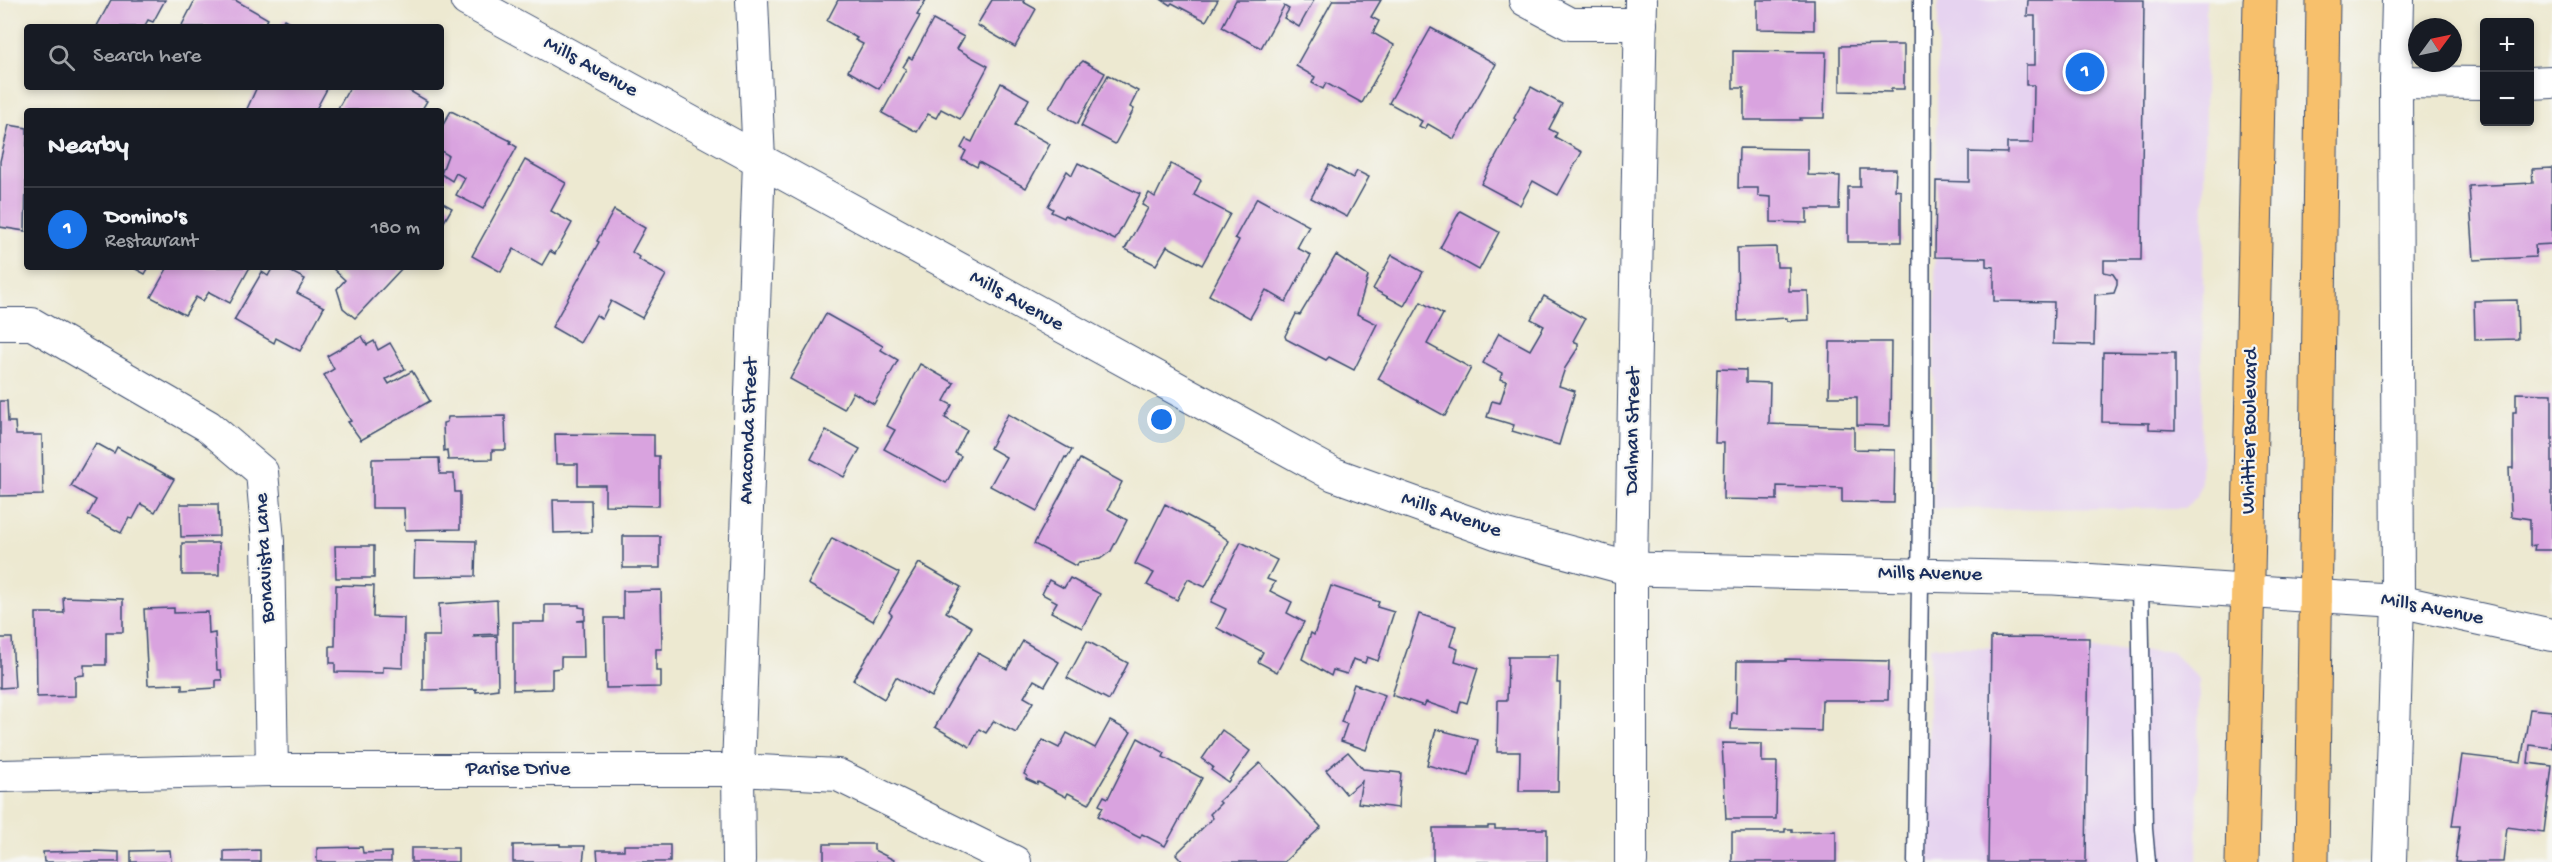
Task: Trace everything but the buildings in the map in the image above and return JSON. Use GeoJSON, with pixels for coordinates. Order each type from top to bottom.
{"type":"FeatureCollection","features":[{"type":"Feature","properties":{"kind":"main road","name":"Whittier Boulevard"},"geometry":{"type":"LineString","coordinates":[[2242,862],[2260,0]]}},
{"type":"Feature","properties":{"kind":"main road"},"geometry":{"type":"LineString","coordinates":[[2312,862],[2323,0]]}},
{"type":"Feature","properties":{"kind":"street","name":"Mills Avenue"},"geometry":{"type":"LineString","coordinates":[[467,0],[1333,474],[1500,534],[1631,569],[2054,578],[2398,601],[2552,635]]}},
{"type":"Feature","properties":{"kind":"street","name":"Anaconda Street"},"geometry":{"type":"LineString","coordinates":[[739,862],[738,770],[759,161],[752,0]]}},
{"type":"Feature","properties":{"kind":"street"},"geometry":{"type":"LineString","coordinates":[[1525,0],[1570,24],[1641,12]]}},
{"type":"Feature","properties":{"kind":"street"},"geometry":{"type":"LineString","coordinates":[[2390,862],[2398,601],[2396,82],[2398,0]]}},
{"type":"Feature","properties":{"kind":"street","name":"Dalman Street"},"geometry":{"type":"LineString","coordinates":[[1631,862],[1631,569],[1641,12]]}},
{"type":"Feature","properties":{"kind":"street"},"geometry":{"type":"LineString","coordinates":[[2396,82],[2480,83]]}},
{"type":"Feature","properties":{"kind":"street"},"geometry":{"type":"LineString","coordinates":[[2534,83],[2552,82]]}},
{"type":"Feature","properties":{"kind":"street","name":"Bonavista Lane"},"geometry":{"type":"LineString","coordinates":[[0,324],[32,324],[208,426],[262,472],[268,541],[272,770]]}},
{"type":"Feature","properties":{"kind":"street","name":"Parise Drive"},"geometry":{"type":"LineString","coordinates":[[0,776],[272,770],[738,770],[838,775],[1015,862]]}},
{"type":"Feature","properties":{"kind":"lane"},"geometry":{"type":"LineString","coordinates":[[1916,862],[1921,575],[1922,0]]}},
{"type":"Feature","properties":{"kind":"lane"},"geometry":{"type":"LineString","coordinates":[[2140,584],[2144,829],[2147,862]]}},
{"type":"Feature","properties":{"kind":"shaded area"},"geometry":{"type":"Polygon","coordinates":[[[1938,0],[2206,0],[2201,481],[2197,497],[2184,508],[1933,509],[1938,0]]]}},
{"type":"Feature","properties":{"kind":"shaded area"},"geometry":{"type":"Polygon","coordinates":[[[1930,646],[2171,651],[2199,679],[2197,862],[1926,862],[1930,646]]]}},
{"type":"Feature","properties":{"kind":"place","name":"Domino's"},"geometry":{"type":"Point","coordinates":[2085,72]}}]}
